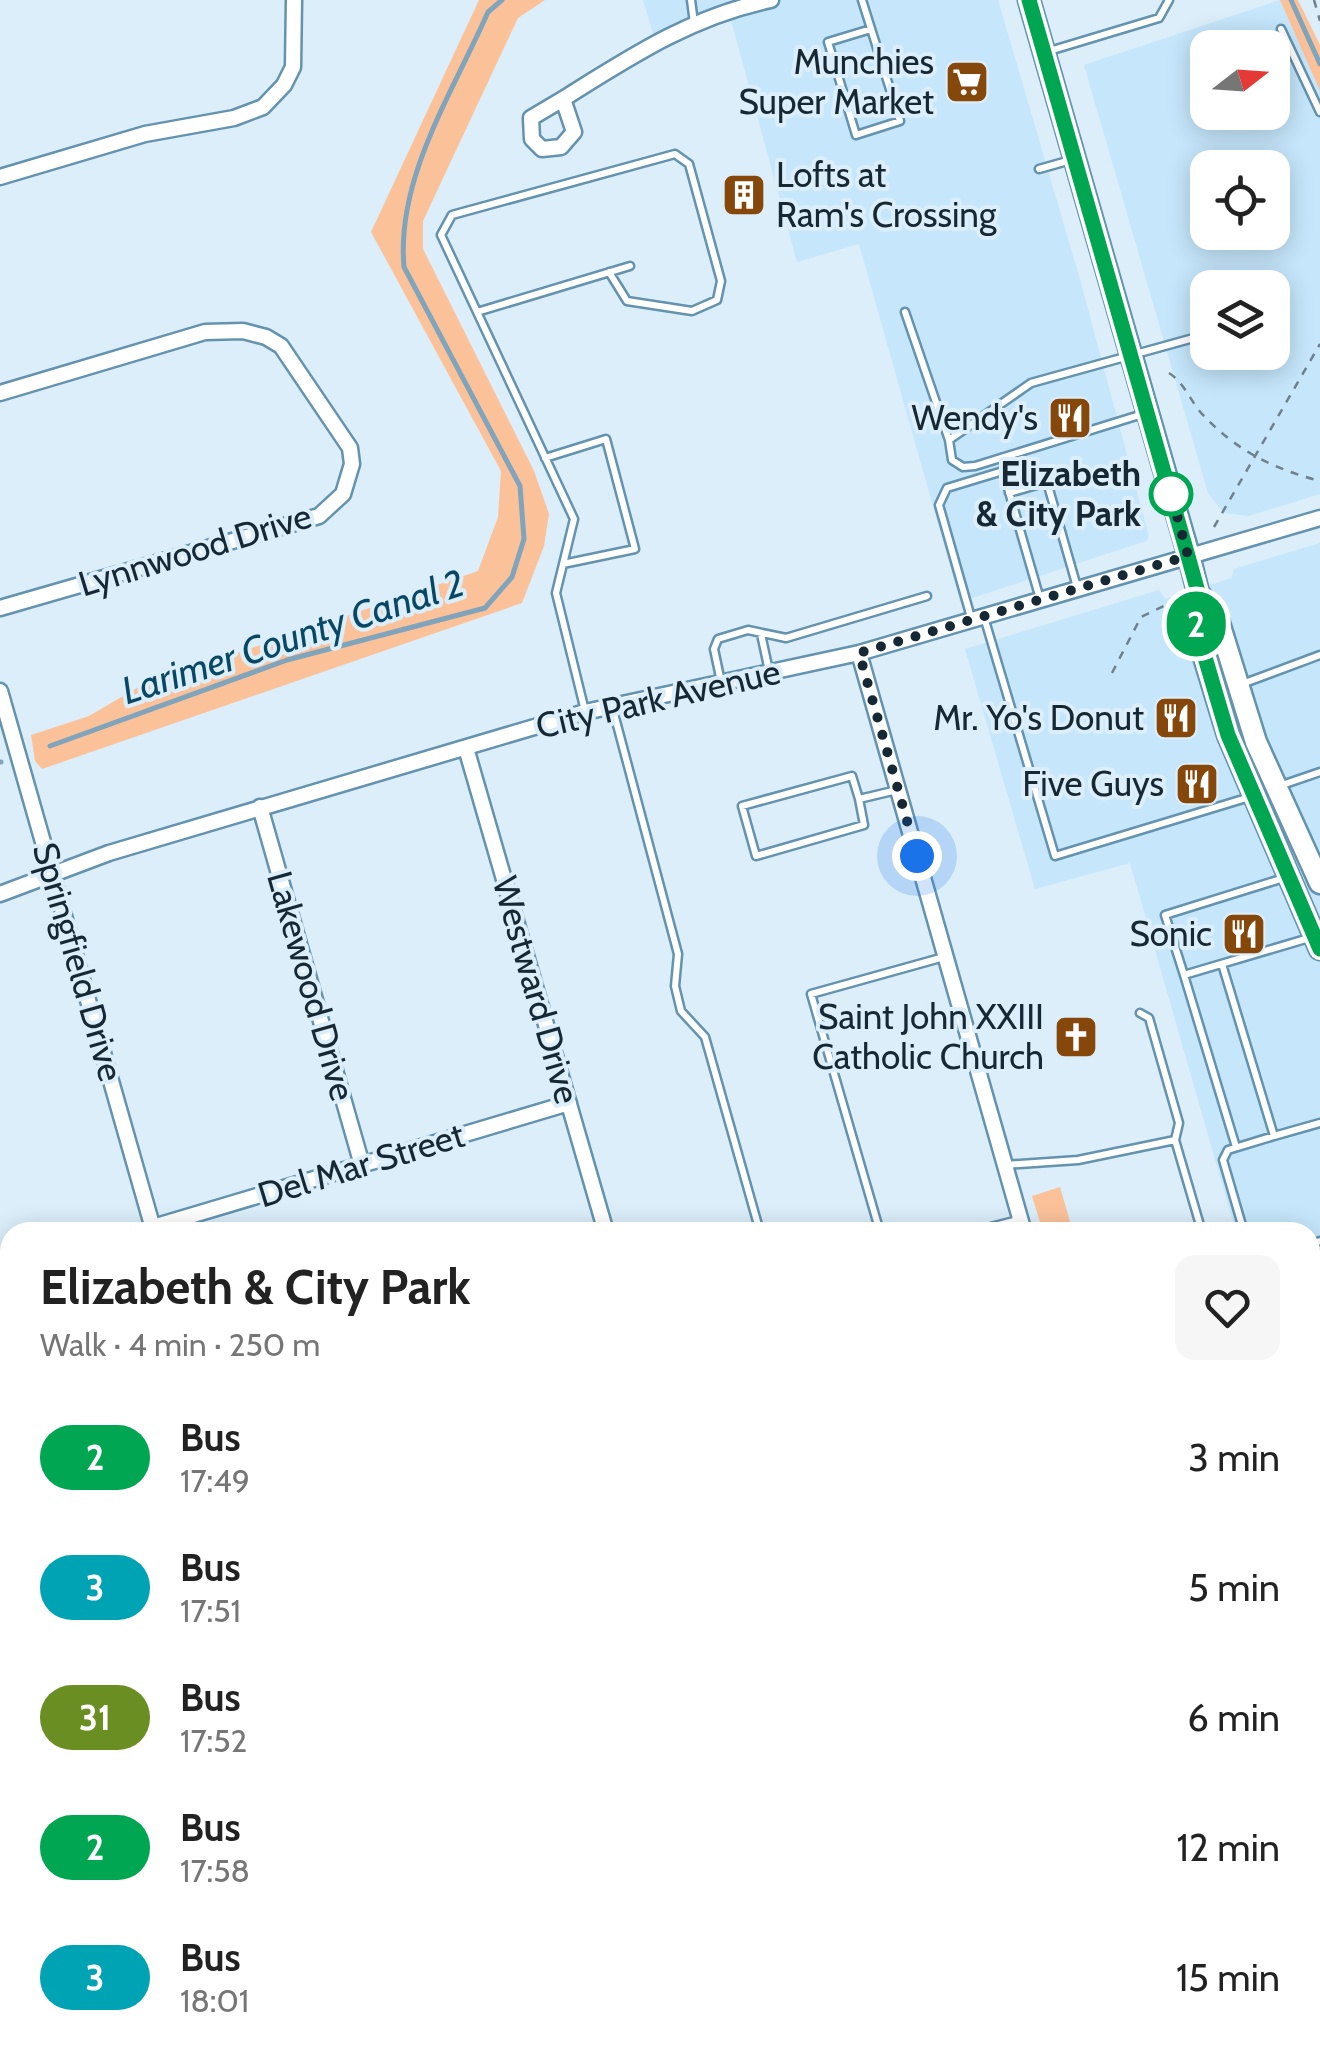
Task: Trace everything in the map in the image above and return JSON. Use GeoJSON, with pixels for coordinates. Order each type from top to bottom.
{"type":"FeatureCollection","features":[{"type":"Feature","properties":{"kind":"main road"},"geometry":{"type":"LineString","coordinates":[[1029,0],[1198,592],[1219,623],[1274,788],[1320,884]]}},
{"type":"Feature","properties":{"kind":"main road"},"geometry":{"type":"LineString","coordinates":[[1198,592],[1196,627],[1252,796],[1316,929]]}},
{"type":"Feature","properties":{"kind":"street"},"geometry":{"type":"LineString","coordinates":[[0,177],[145,134],[234,118],[263,107],[284,85],[292,67],[294,0]]}},
{"type":"Feature","properties":{"kind":"street"},"geometry":{"type":"LineString","coordinates":[[563,98],[657,40],[694,23],[771,0]]}},
{"type":"Feature","properties":{"kind":"street","name":"Lynnwood Drive"},"geometry":{"type":"LineString","coordinates":[[0,393],[225,330],[243,331],[281,346],[346,437],[352,464],[343,494],[320,516],[0,608]]}},
{"type":"Feature","properties":{"kind":"street","name":"City Park Avenue"},"geometry":{"type":"LineString","coordinates":[[0,894],[108,853],[586,712],[859,653],[1320,518]]}},
{"type":"Feature","properties":{"kind":"street"},"geometry":{"type":"LineString","coordinates":[[859,653],[1021,1222]]}},
{"type":"Feature","properties":{"kind":"street","name":"Springfield Drive"},"geometry":{"type":"LineString","coordinates":[[0,691],[152,1222]]}},
{"type":"Feature","properties":{"kind":"street","name":"Westward Drive"},"geometry":{"type":"LineString","coordinates":[[466,748],[603,1222]]}},
{"type":"Feature","properties":{"kind":"street","name":"Lakewood Drive"},"geometry":{"type":"LineString","coordinates":[[260,808],[362,1165]]}},
{"type":"Feature","properties":{"kind":"street","name":"Del Mar Street"},"geometry":{"type":"LineString","coordinates":[[180,1222],[569,1104]]}},
{"type":"Feature","properties":{"kind":"lane"},"geometry":{"type":"LineString","coordinates":[[691,0],[694,23]]}},
{"type":"Feature","properties":{"kind":"lane"},"geometry":{"type":"LineString","coordinates":[[862,0],[900,122],[856,135],[828,42],[871,29]]}},
{"type":"Feature","properties":{"kind":"lane"},"geometry":{"type":"LineString","coordinates":[[1044,53],[1158,18],[1168,0]]}},
{"type":"Feature","properties":{"kind":"lane"},"geometry":{"type":"LineString","coordinates":[[1281,29],[1320,112]]}},
{"type":"Feature","properties":{"kind":"lane"},"geometry":{"type":"LineString","coordinates":[[586,712],[556,592],[574,519],[441,235],[452,216],[675,154],[690,164],[721,281],[717,300],[692,311],[626,301],[609,272]]}},
{"type":"Feature","properties":{"kind":"lane"},"geometry":{"type":"LineString","coordinates":[[1039,169],[1074,159]]}},
{"type":"Feature","properties":{"kind":"lane"},"geometry":{"type":"LineString","coordinates":[[477,312],[630,266]]}},
{"type":"Feature","properties":{"kind":"lane"},"geometry":{"type":"LineString","coordinates":[[905,312],[949,440],[952,460],[963,467],[1148,413]]}},
{"type":"Feature","properties":{"kind":"lane"},"geometry":{"type":"LineString","coordinates":[[949,440],[1031,383],[1190,339]]}},
{"type":"Feature","properties":{"kind":"lane"},"geometry":{"type":"LineString","coordinates":[[545,458],[606,440],[635,550],[563,564]]}},
{"type":"Feature","properties":{"kind":"lane"},"geometry":{"type":"LineString","coordinates":[[1041,600],[1003,472],[947,488],[938,500],[1055,856],[1320,772]]}},
{"type":"Feature","properties":{"kind":"lane"},"geometry":{"type":"LineString","coordinates":[[1009,493],[1046,482],[1078,589]]}},
{"type":"Feature","properties":{"kind":"lane"},"geometry":{"type":"LineString","coordinates":[[721,682],[714,648],[718,638],[748,630],[786,638],[927,596]]}},
{"type":"Feature","properties":{"kind":"lane"},"geometry":{"type":"LineString","coordinates":[[761,633],[770,672]]}},
{"type":"Feature","properties":{"kind":"lane"},"geometry":{"type":"LineString","coordinates":[[1238,685],[1320,654]]}},
{"type":"Feature","properties":{"kind":"lane"},"geometry":{"type":"LineString","coordinates":[[612,706],[678,954],[674,986],[681,1011],[705,1037],[757,1222]]}},
{"type":"Feature","properties":{"kind":"lane"},"geometry":{"type":"LineString","coordinates":[[852,776],[859,799],[864,825],[756,856],[742,806],[852,776]]}},
{"type":"Feature","properties":{"kind":"lane"},"geometry":{"type":"LineString","coordinates":[[859,799],[898,790]]}},
{"type":"Feature","properties":{"kind":"lane"},"geometry":{"type":"LineString","coordinates":[[1236,1147],[1165,916],[1290,876]]}},
{"type":"Feature","properties":{"kind":"lane"},"geometry":{"type":"LineString","coordinates":[[1184,975],[1316,929]]}},
{"type":"Feature","properties":{"kind":"lane"},"geometry":{"type":"LineString","coordinates":[[877,1222],[810,994],[946,957]]}},
{"type":"Feature","properties":{"kind":"lane"},"geometry":{"type":"LineString","coordinates":[[1222,964],[1274,1136]]}},
{"type":"Feature","properties":{"kind":"lane"},"geometry":{"type":"LineString","coordinates":[[1140,1013],[1149,1018],[1179,1123],[1175,1140],[1199,1222]]}},
{"type":"Feature","properties":{"kind":"lane"},"geometry":{"type":"LineString","coordinates":[[1241,1222],[1222,1160],[1236,1147],[1320,1122]]}},
{"type":"Feature","properties":{"kind":"lane"},"geometry":{"type":"LineString","coordinates":[[1005,1166],[1078,1160],[1175,1140]]}},
{"type":"Feature","properties":{"kind":"path"},"geometry":{"type":"LineString","coordinates":[[1314,0],[1320,21]]}},
{"type":"Feature","properties":{"kind":"path"},"geometry":{"type":"LineString","coordinates":[[1214,527],[1320,344]]}},
{"type":"Feature","properties":{"kind":"path"},"geometry":{"type":"LineString","coordinates":[[1170,373],[1202,414],[1255,458],[1320,480]]}},
{"type":"Feature","properties":{"kind":"path"},"geometry":{"type":"LineString","coordinates":[[1112,672],[1141,617],[1170,603]]}},
{"type":"Feature","properties":{"kind":"shaded area"},"geometry":{"type":"Polygon","coordinates":[[[479,0],[545,0],[518,18],[423,221],[423,249],[534,471],[549,514],[544,546],[522,603],[42,769],[35,761],[31,735],[89,716],[140,686],[478,571],[498,517],[501,471],[371,232],[479,0]]]}},
{"type":"Feature","properties":{"kind":"shaded area"},"geometry":{"type":"Polygon","coordinates":[[[643,0],[998,0],[1081,283],[1149,537],[1146,541],[960,602],[859,244],[797,262],[731,20],[658,49],[643,0]]]}},
{"type":"Feature","properties":{"kind":"shaded area"},"geometry":{"type":"Polygon","coordinates":[[[1280,0],[1320,91],[1320,494],[1249,516],[1224,513],[1208,493],[1084,65],[1280,0]]]}},
{"type":"Feature","properties":{"kind":"shaded area"},"geometry":{"type":"Polygon","coordinates":[[[1280,0],[1298,0],[1320,45],[1320,91],[1280,0]]]}},
{"type":"Feature","properties":{"kind":"shaded area"},"geometry":{"type":"Polygon","coordinates":[[[1320,543],[1320,1222],[1233,1222],[1130,863],[1035,889],[965,649],[1159,590],[1165,599],[1232,578],[1234,569],[1320,543]]]}},
{"type":"Feature","properties":{"kind":"shaded area"},"geometry":{"type":"Polygon","coordinates":[[[1060,1187],[1070,1222],[1040,1222],[1032,1196],[1060,1187]]]}},
{"type":"Feature","properties":{"kind":"waterway","name":"Larimer County Canal 2"},"geometry":{"type":"LineString","coordinates":[[50,746],[287,660],[485,608],[512,577],[524,539],[520,486],[404,267],[404,234],[418,168],[488,12],[502,0]]}},
{"type":"Feature","properties":{"kind":"waterway","name":"Larimer County Canal 2"},"geometry":{"type":"LineString","coordinates":[[1291,0],[1320,64]]}},
{"type":"Feature","properties":{"kind":"bus line","name":"2"},"geometry":{"type":"LineString","coordinates":[[1029,0],[1198,592],[1196,627],[1228,735],[1320,949]]}},
{"type":"Feature","properties":{"kind":"place","name":"Munchies Super Market"},"geometry":{"type":"Point","coordinates":[967,82]}},
{"type":"Feature","properties":{"kind":"place","name":"Lofts at Ram's Crossing"},"geometry":{"type":"Point","coordinates":[744,195]}},
{"type":"Feature","properties":{"kind":"place","name":"Wendy's"},"geometry":{"type":"Point","coordinates":[1070,418]}},
{"type":"Feature","properties":{"kind":"place","name":"Elizabeth & City Park"},"geometry":{"type":"Point","coordinates":[1171,494]}},
{"type":"Feature","properties":{"kind":"place","name":"Mr. Yo's Donut"},"geometry":{"type":"Point","coordinates":[1176,718]}},
{"type":"Feature","properties":{"kind":"place","name":"Five Guys"},"geometry":{"type":"Point","coordinates":[1197,784]}},
{"type":"Feature","properties":{"kind":"place","name":"Sonic"},"geometry":{"type":"Point","coordinates":[1244,934]}},
{"type":"Feature","properties":{"kind":"place","name":"Saint John XXIII Catholic Church"},"geometry":{"type":"Point","coordinates":[1076,1037]}},
{"type":"Feature","properties":{"kind":"route"},"geometry":{"type":"LineString","coordinates":[[917,856],[859,653],[1188,556],[1170,490],[1171,494]]}}]}
